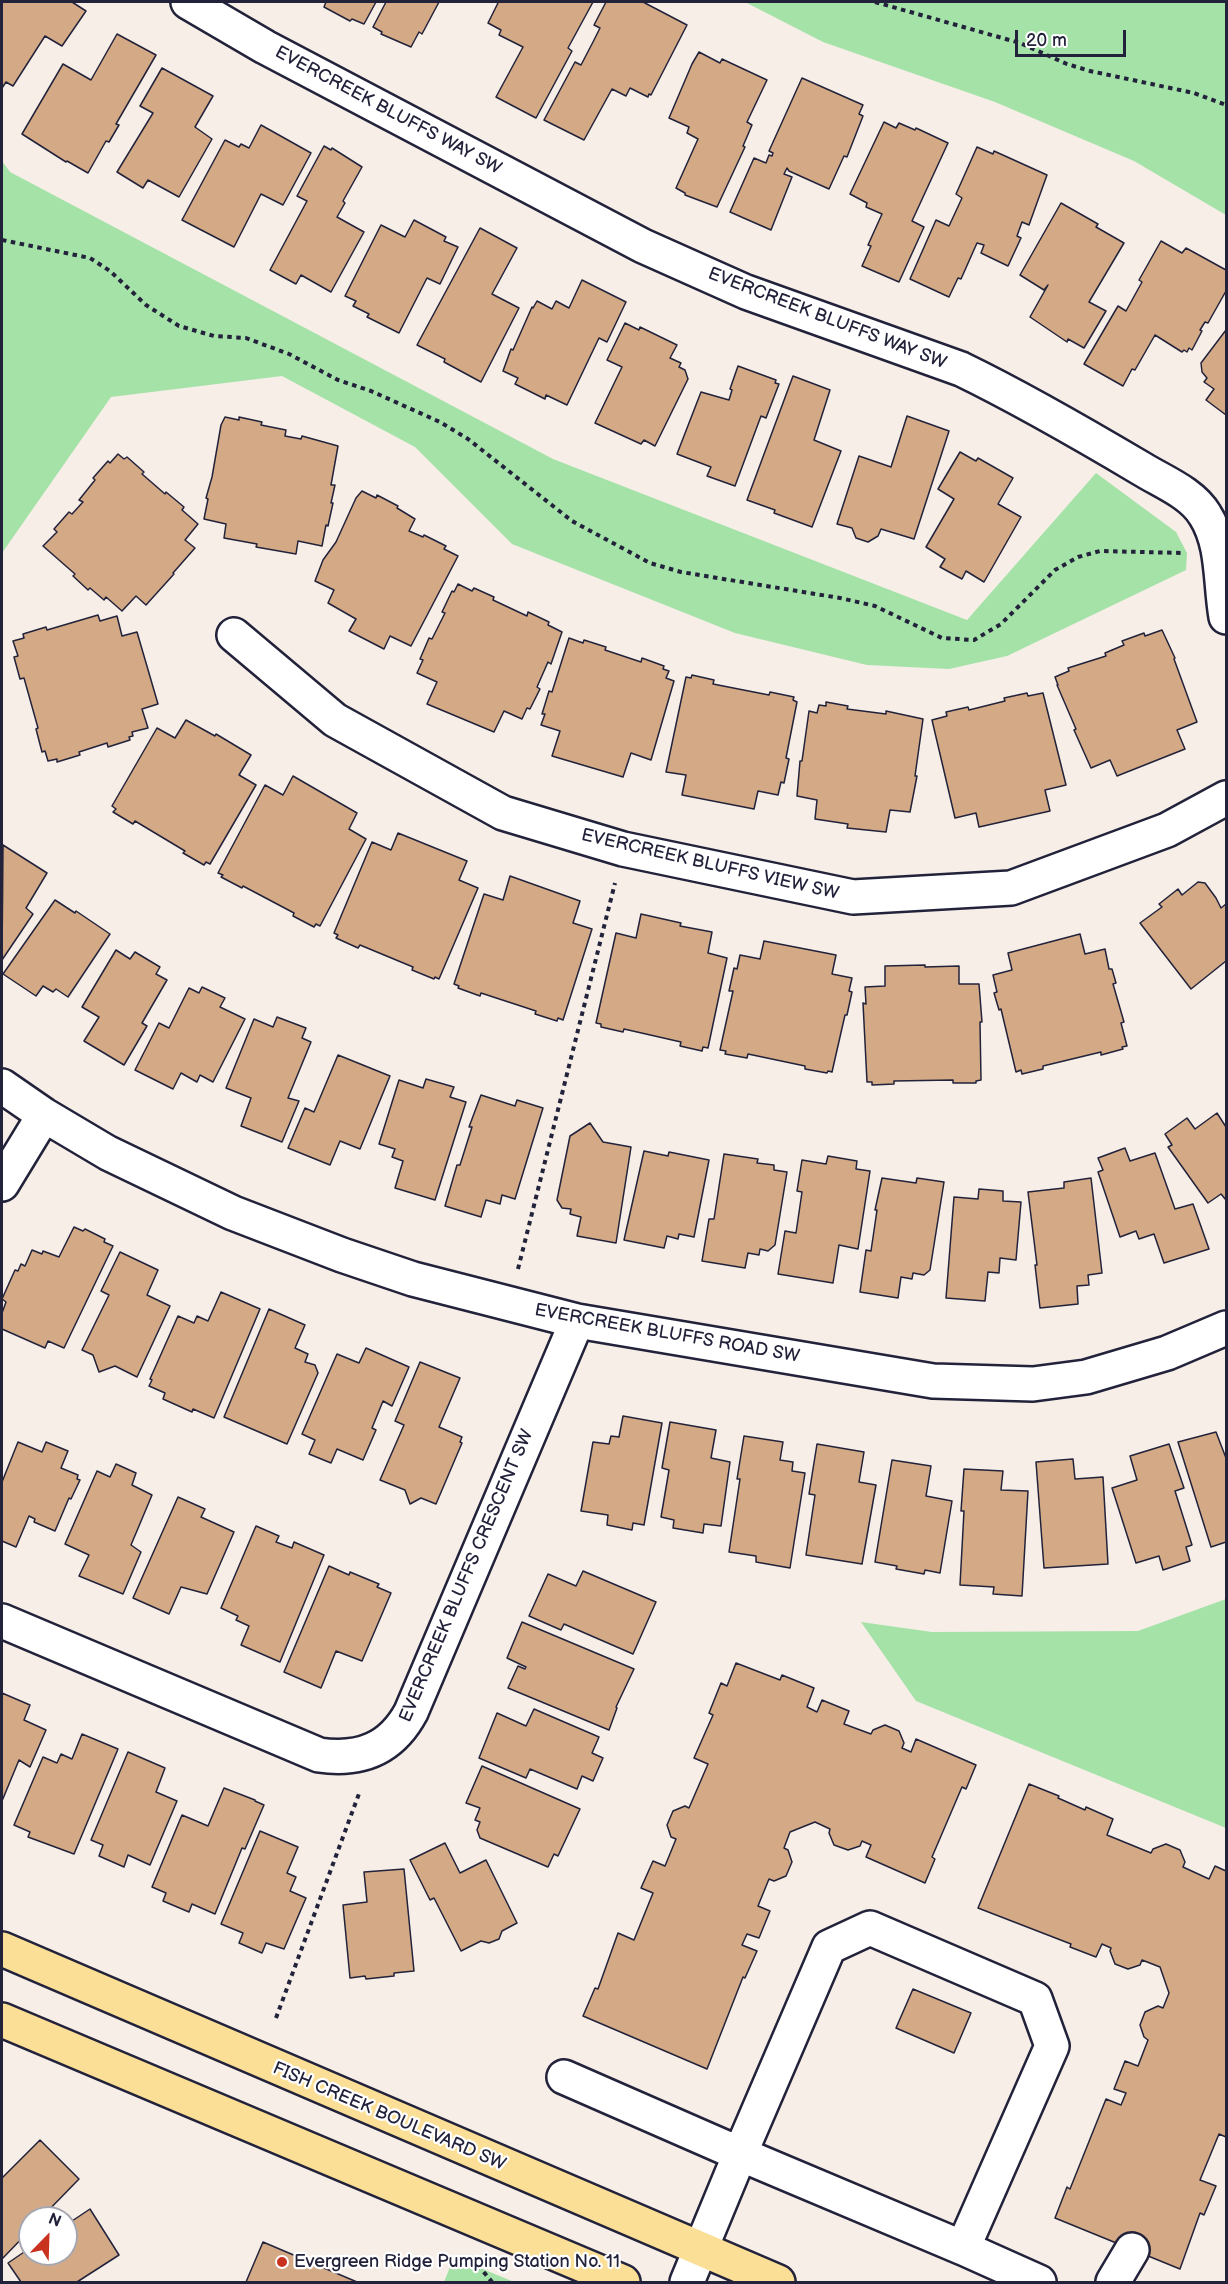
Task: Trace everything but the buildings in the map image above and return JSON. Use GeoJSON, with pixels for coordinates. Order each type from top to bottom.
{"type":"FeatureCollection","features":[{"type":"Feature","properties":{"kind":"main road","name":"FISH CREEK BOULEVARD SW"},"geometry":{"type":"LineString","coordinates":[[2,1949],[777,2283]]}},
{"type":"Feature","properties":{"kind":"main road"},"geometry":{"type":"LineString","coordinates":[[2,2020],[623,2283]]}},
{"type":"Feature","properties":{"kind":"street","name":"EVERCREEK BLUFFS WAY SW"},"geometry":{"type":"LineString","coordinates":[[188,2],[264,47],[643,246],[746,292],[836,326],[926,355],[991,383],[1185,494],[1204,512],[1217,540],[1227,617]]}},
{"type":"Feature","properties":{"kind":"street","name":"EVERCREEK BLUFFS VIEW SW"},"geometry":{"type":"LineString","coordinates":[[234,634],[335,720],[503,813],[623,849],[853,897],[1011,888],[1167,830],[1227,798]]}},
{"type":"Feature","properties":{"kind":"street","name":"EVERCREEK BLUFFS ROAD SW"},"geometry":{"type":"LineString","coordinates":[[2,1086],[44,1115],[108,1153],[233,1213],[342,1255],[413,1279],[577,1321],[933,1381],[1033,1384],[1086,1377],[1167,1353],[1227,1328]]}},
{"type":"Feature","properties":{"kind":"street"},"geometry":{"type":"LineString","coordinates":[[2,1184],[44,1115]]}},
{"type":"Feature","properties":{"kind":"street","name":"EVERCREEK BLUFFS CRESCENT SW"},"geometry":{"type":"LineString","coordinates":[[2,1621],[319,1755],[341,1758],[381,1746],[402,1728],[411,1712],[577,1321]]}},
{"type":"Feature","properties":{"kind":"street"},"geometry":{"type":"LineString","coordinates":[[687,2283],[829,1947],[870,1928],[1035,1999],[1052,2046],[963,2248]]}},
{"type":"Feature","properties":{"kind":"street"},"geometry":{"type":"LineString","coordinates":[[564,2077],[963,2248],[1039,2283]]}},
{"type":"Feature","properties":{"kind":"street"},"geometry":{"type":"LineString","coordinates":[[1113,2283],[1132,2250]]}},
{"type":"Feature","properties":{"kind":"path"},"geometry":{"type":"LineString","coordinates":[[875,2],[1020,43],[1067,64],[1090,71],[1194,93],[1227,105]]}},
{"type":"Feature","properties":{"kind":"path"},"geometry":{"type":"LineString","coordinates":[[2,240],[90,258],[110,271],[146,305],[179,326],[214,336],[246,339],[278,350],[338,380],[371,390],[440,422],[468,439],[572,521],[650,563],[681,572],[840,598],[874,606],[942,638],[974,640],[1001,624],[1055,570],[1078,557],[1100,551],[1187,553],[1218,550]]}},
{"type":"Feature","properties":{"kind":"path"},"geometry":{"type":"LineString","coordinates":[[508,1304],[623,849]]}},
{"type":"Feature","properties":{"kind":"path"},"geometry":{"type":"LineString","coordinates":[[276,2018],[349,1826],[375,1749]]}},
{"type":"Feature","properties":{"kind":"path"},"geometry":{"type":"LineString","coordinates":[[478,2265],[492,2283]]}},
{"type":"Feature","properties":{"kind":"green space"},"geometry":{"type":"Polygon","coordinates":[[[745,2],[1226,2],[1226,215],[1134,161],[995,102],[823,42],[745,2]]]}},
{"type":"Feature","properties":{"kind":"green space"},"geometry":{"type":"Polygon","coordinates":[[[2,161],[10,172],[553,459],[967,620],[1096,473],[1176,532],[1187,553],[1186,570],[1007,656],[949,669],[867,665],[735,633],[512,544],[415,447],[282,376],[111,397],[2,553],[2,161]]]}},
{"type":"Feature","properties":{"kind":"green space"},"geometry":{"type":"Polygon","coordinates":[[[1226,1599],[1226,1828],[916,1701],[861,1622],[932,1632],[1138,1631],[1226,1599]]]}},
{"type":"Feature","properties":{"kind":"green space"},"geometry":{"type":"Polygon","coordinates":[[[454,2257],[514,2282],[444,2282],[454,2257]]]}},
{"type":"Feature","properties":{"kind":"place","name":"Evergreen Ridge Pumping Station No. 11"},"geometry":{"type":"Point","coordinates":[282,2262]}}]}
